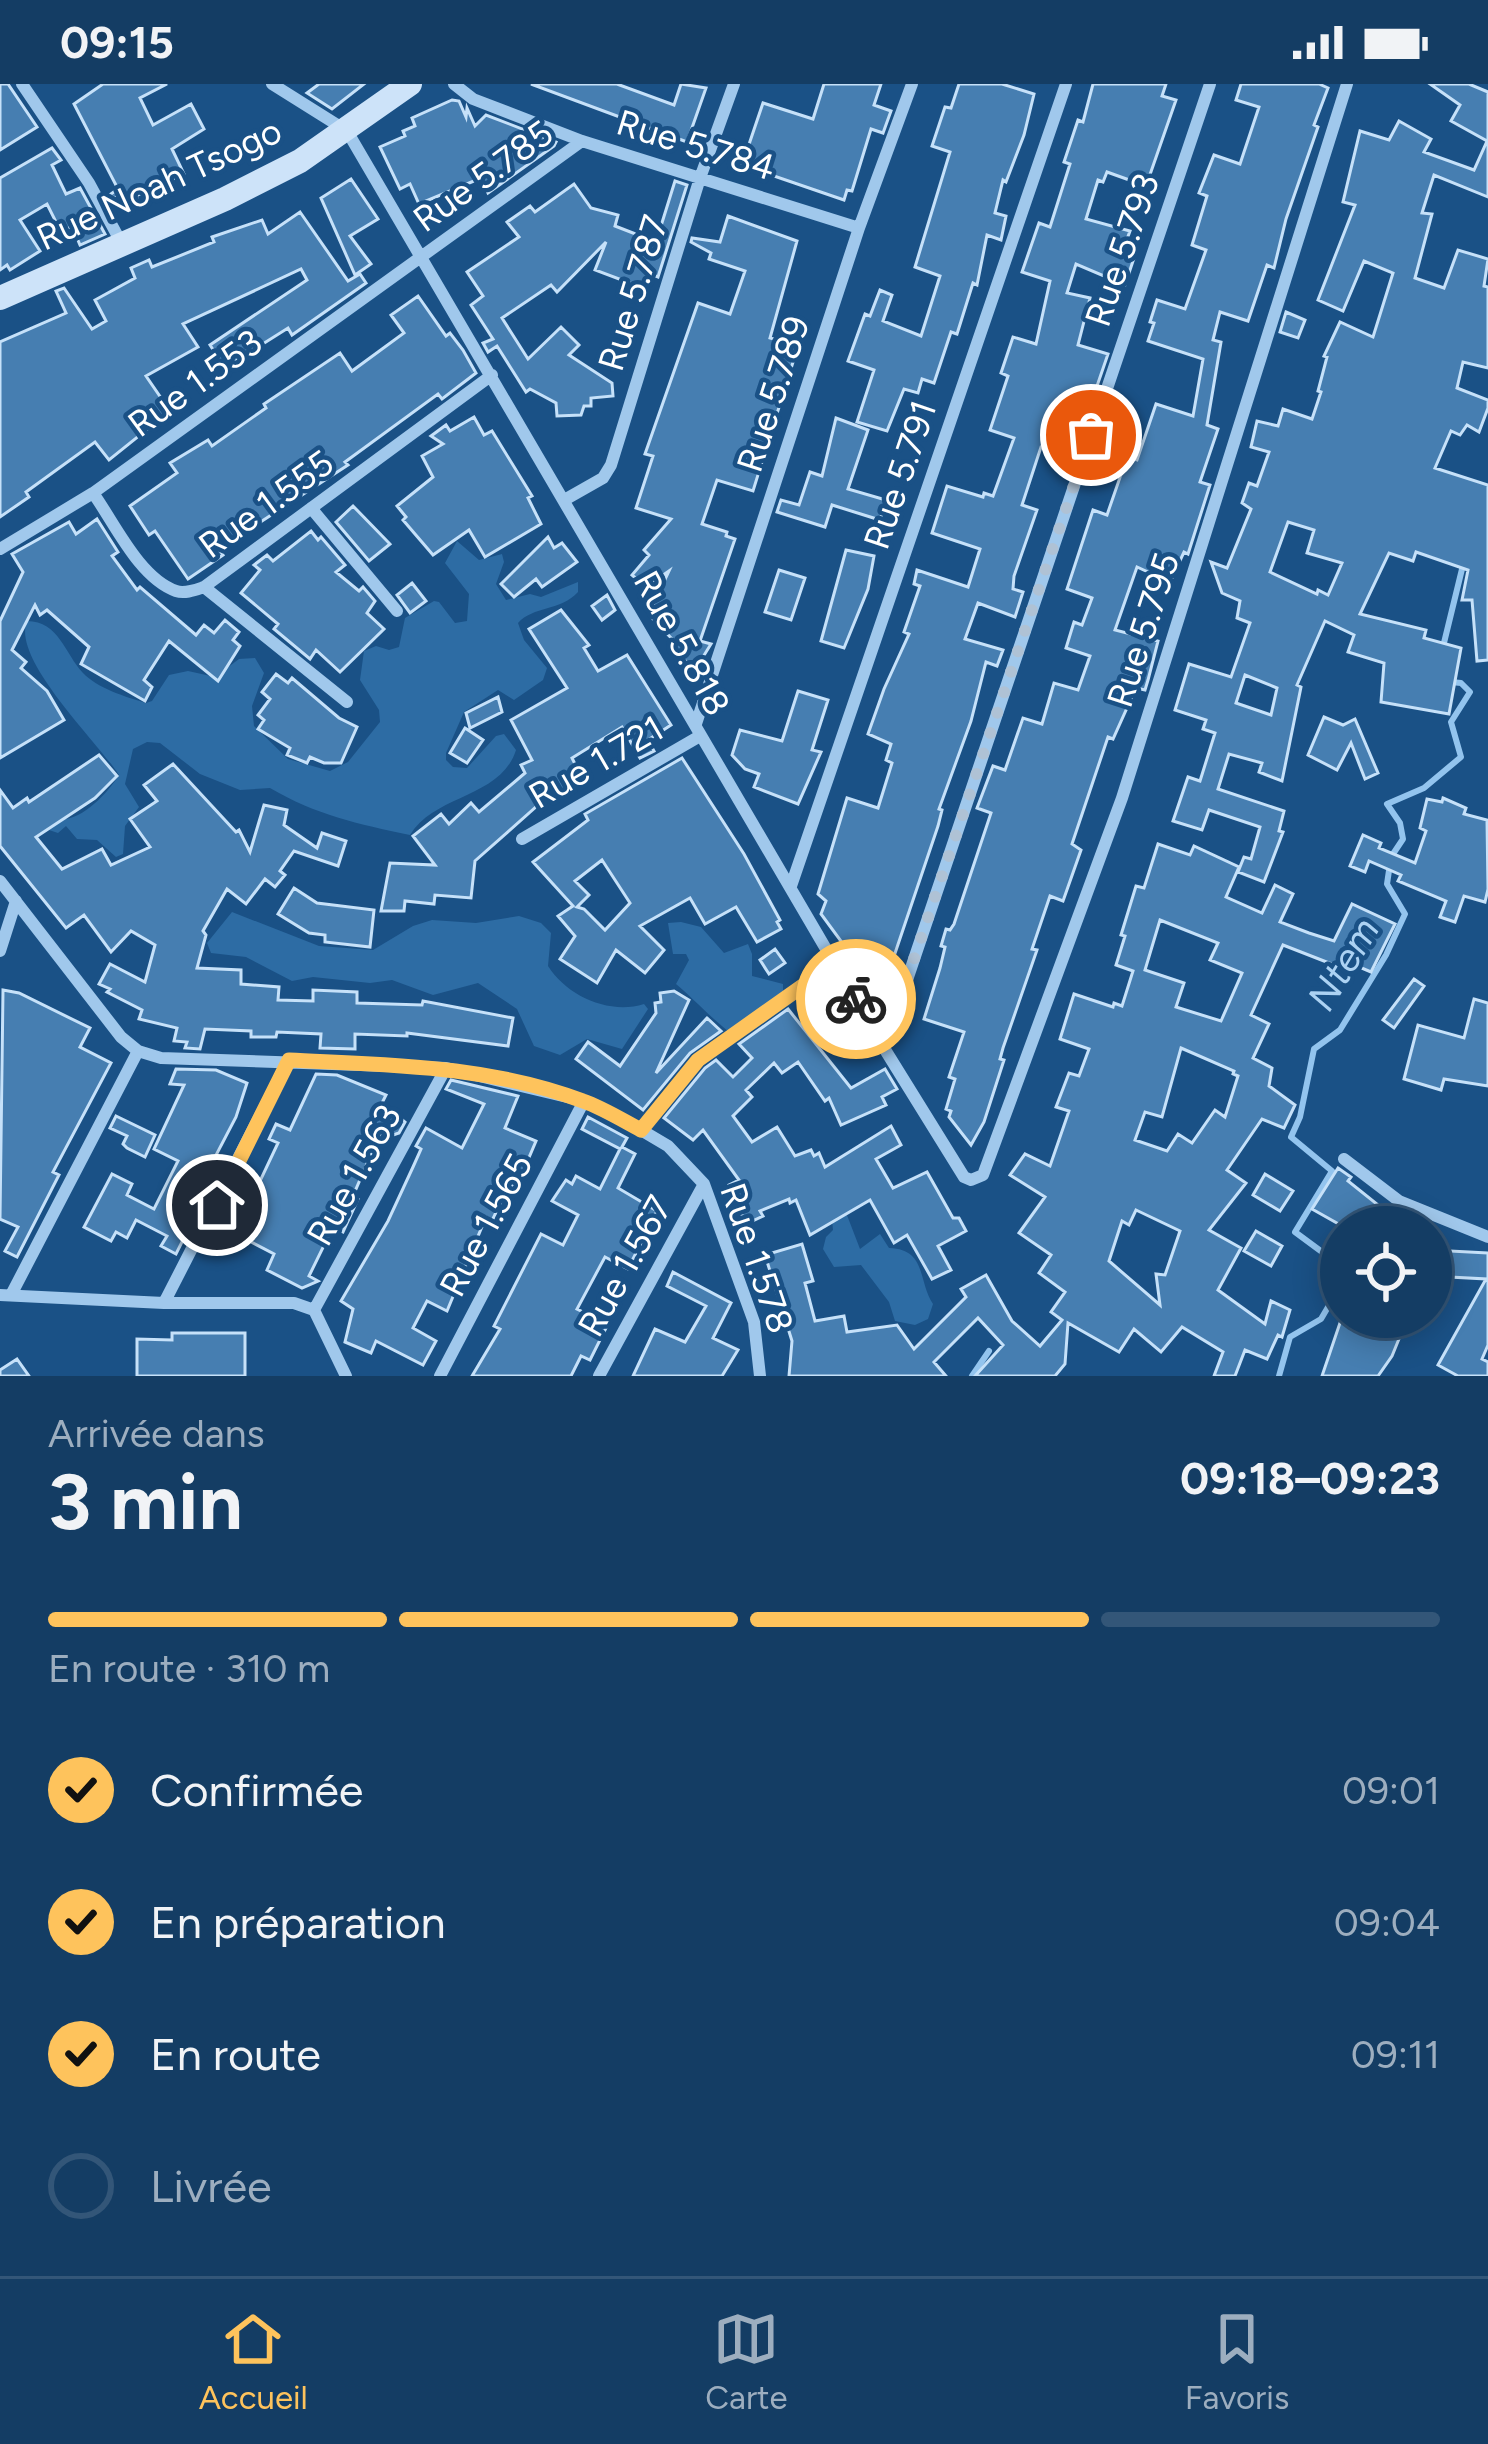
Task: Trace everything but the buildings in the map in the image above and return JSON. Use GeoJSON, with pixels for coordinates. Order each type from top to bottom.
{"type":"FeatureCollection","features":[{"type":"Feature","properties":{"kind":"main road","name":"Rue Noah Tsogo"},"geometry":{"type":"LineString","coordinates":[[0,298],[225,199],[346,131],[410,84]]}},
{"type":"Feature","properties":{"kind":"street"},"geometry":{"type":"LineString","coordinates":[[22,84],[89,183],[122,244]]}},
{"type":"Feature","properties":{"kind":"street"},"geometry":{"type":"LineString","coordinates":[[272,84],[346,131]]}},
{"type":"Feature","properties":{"kind":"street","name":"Rue 5.784"},"geometry":{"type":"LineString","coordinates":[[454,84],[473,98],[582,141],[859,228]]}},
{"type":"Feature","properties":{"kind":"street","name":"Rue 5.787"},"geometry":{"type":"LineString","coordinates":[[566,500],[603,478],[611,465],[734,84]]}},
{"type":"Feature","properties":{"kind":"street","name":"Rue 5.789"},"geometry":{"type":"LineString","coordinates":[[698,730],[859,228],[912,84]]}},
{"type":"Feature","properties":{"kind":"street","name":"Rue 5.791"},"geometry":{"type":"LineString","coordinates":[[791,886],[1066,84]]}},
{"type":"Feature","properties":{"kind":"street","name":"Rue 5.793"},"geometry":{"type":"LineString","coordinates":[[884,1048],[1210,84]]}},
{"type":"Feature","properties":{"kind":"street","name":"Rue 5.795"},"geometry":{"type":"LineString","coordinates":[[971,1180],[983,1175],[1122,798],[1347,84]]}},
{"type":"Feature","properties":{"kind":"street","name":"Rue 5.818"},"geometry":{"type":"LineString","coordinates":[[346,131],[884,1048],[964,1177],[971,1180]]}},
{"type":"Feature","properties":{"kind":"street","name":"Rue 5.785"},"geometry":{"type":"LineString","coordinates":[[420,260],[582,141]]}},
{"type":"Feature","properties":{"kind":"street","name":"Rue 1.553"},"geometry":{"type":"LineString","coordinates":[[0,549],[93,493],[420,260]]}},
{"type":"Feature","properties":{"kind":"street","name":"Rue 1.555"},"geometry":{"type":"LineString","coordinates":[[93,493],[149,572],[181,592],[205,587],[492,375]]}},
{"type":"Feature","properties":{"kind":"street"},"geometry":{"type":"LineString","coordinates":[[311,508],[397,611]]}},
{"type":"Feature","properties":{"kind":"street"},"geometry":{"type":"LineString","coordinates":[[205,587],[347,702]]}},
{"type":"Feature","properties":{"kind":"street","name":"Rue 1.721"},"geometry":{"type":"LineString","coordinates":[[522,839],[698,730]]}},
{"type":"Feature","properties":{"kind":"street"},"geometry":{"type":"LineString","coordinates":[[0,881],[121,1037],[138,1051],[6,1295],[164,1303],[294,1303],[314,1310],[346,1376]]}},
{"type":"Feature","properties":{"kind":"street"},"geometry":{"type":"LineString","coordinates":[[0,951],[16,901]]}},
{"type":"Feature","properties":{"kind":"street"},"geometry":{"type":"LineString","coordinates":[[641,1130],[698,1060],[835,963]]}},
{"type":"Feature","properties":{"kind":"street","name":"Rue 1.578"},"geometry":{"type":"LineString","coordinates":[[138,1051],[161,1058],[446,1068],[584,1101],[641,1130],[668,1146],[704,1184],[754,1322],[760,1376]]}},
{"type":"Feature","properties":{"kind":"street"},"geometry":{"type":"LineString","coordinates":[[164,1303],[289,1060]]}},
{"type":"Feature","properties":{"kind":"street","name":"Rue 1.563"},"geometry":{"type":"LineString","coordinates":[[314,1310],[446,1068]]}},
{"type":"Feature","properties":{"kind":"street","name":"Rue 1.565"},"geometry":{"type":"LineString","coordinates":[[440,1376],[584,1101]]}},
{"type":"Feature","properties":{"kind":"street"},"geometry":{"type":"LineString","coordinates":[[1344,1159],[1399,1201],[1488,1237]]}},
{"type":"Feature","properties":{"kind":"street","name":"Rue 1.567"},"geometry":{"type":"LineString","coordinates":[[599,1376],[704,1184]]}},
{"type":"Feature","properties":{"kind":"shaded area"},"geometry":{"type":"Polygon","coordinates":[[[457,541],[479,560],[502,554],[496,584],[506,600],[530,594],[541,597],[578,582],[578,592],[571,598],[518,623],[524,640],[547,668],[543,680],[514,700],[498,690],[464,712],[446,753],[453,767],[467,768],[496,736],[504,734],[516,750],[497,778],[435,811],[410,835],[321,812],[270,788],[240,790],[200,774],[160,743],[147,742],[133,749],[125,784],[139,807],[125,826],[123,854],[116,857],[97,840],[77,839],[66,826],[58,833],[49,830],[39,803],[57,819],[75,816],[100,798],[119,775],[44,678],[25,637],[27,621],[54,632],[89,678],[146,703],[169,675],[188,671],[215,677],[239,659],[255,658],[264,673],[252,706],[254,726],[288,759],[330,771],[348,762],[380,722],[379,710],[360,680],[364,651],[376,646],[399,647],[405,618],[434,601],[455,623],[467,621],[469,594],[445,563],[457,541]]]}},
{"type":"Feature","properties":{"kind":"shaded area"},"geometry":{"type":"Polygon","coordinates":[[[232,912],[319,946],[373,950],[432,920],[476,923],[519,916],[541,923],[551,933],[548,966],[577,994],[603,1005],[644,1004],[648,1009],[622,1049],[587,1039],[560,1055],[534,1046],[517,1009],[478,983],[433,995],[392,980],[370,983],[313,977],[292,981],[246,957],[211,953],[207,943],[232,912]]]}},
{"type":"Feature","properties":{"kind":"shaded area"},"geometry":{"type":"Polygon","coordinates":[[[668,923],[701,927],[724,953],[748,944],[752,976],[783,984],[783,993],[732,1034],[676,984],[689,960],[686,954],[673,954],[668,923]]]}},
{"type":"Feature","properties":{"kind":"shaded area"},"geometry":{"type":"Polygon","coordinates":[[[831,1210],[845,1210],[860,1249],[880,1234],[889,1248],[916,1260],[933,1304],[928,1319],[915,1325],[895,1321],[889,1302],[861,1265],[834,1267],[823,1249],[833,1230],[831,1210]]]}},
{"type":"Feature","properties":{"kind":"waterway","name":"Ntem"},"geometry":{"type":"LineString","coordinates":[[1442,651],[1463,565]]}},
{"type":"Feature","properties":{"kind":"waterway","name":"Ntem"},"geometry":{"type":"LineString","coordinates":[[1320,1250],[1295,1232],[1332,1171],[1291,1137],[1300,1117],[1314,1049],[1340,1030],[1405,914],[1387,884],[1391,857],[1403,839],[1400,823],[1387,804],[1424,788],[1461,757],[1451,722],[1470,692],[1461,683],[1451,682]]}},
{"type":"Feature","properties":{"kind":"waterway","name":"Ntem"},"geometry":{"type":"LineString","coordinates":[[1279,1376],[1290,1337],[1320,1320]]}},
{"type":"Feature","properties":{"kind":"waterway"},"geometry":{"type":"LineString","coordinates":[[972,1376],[989,1351]]}},
{"type":"Feature","properties":{"kind":"way so far"},"geometry":{"type":"LineString","coordinates":[[856,999],[884,1048],[1091,435]]}},
{"type":"Feature","properties":{"kind":"route"},"geometry":{"type":"LineString","coordinates":[[217,1205],[289,1060],[446,1068],[492,1076],[584,1101],[641,1130],[698,1060],[835,963],[856,999]]}}]}
